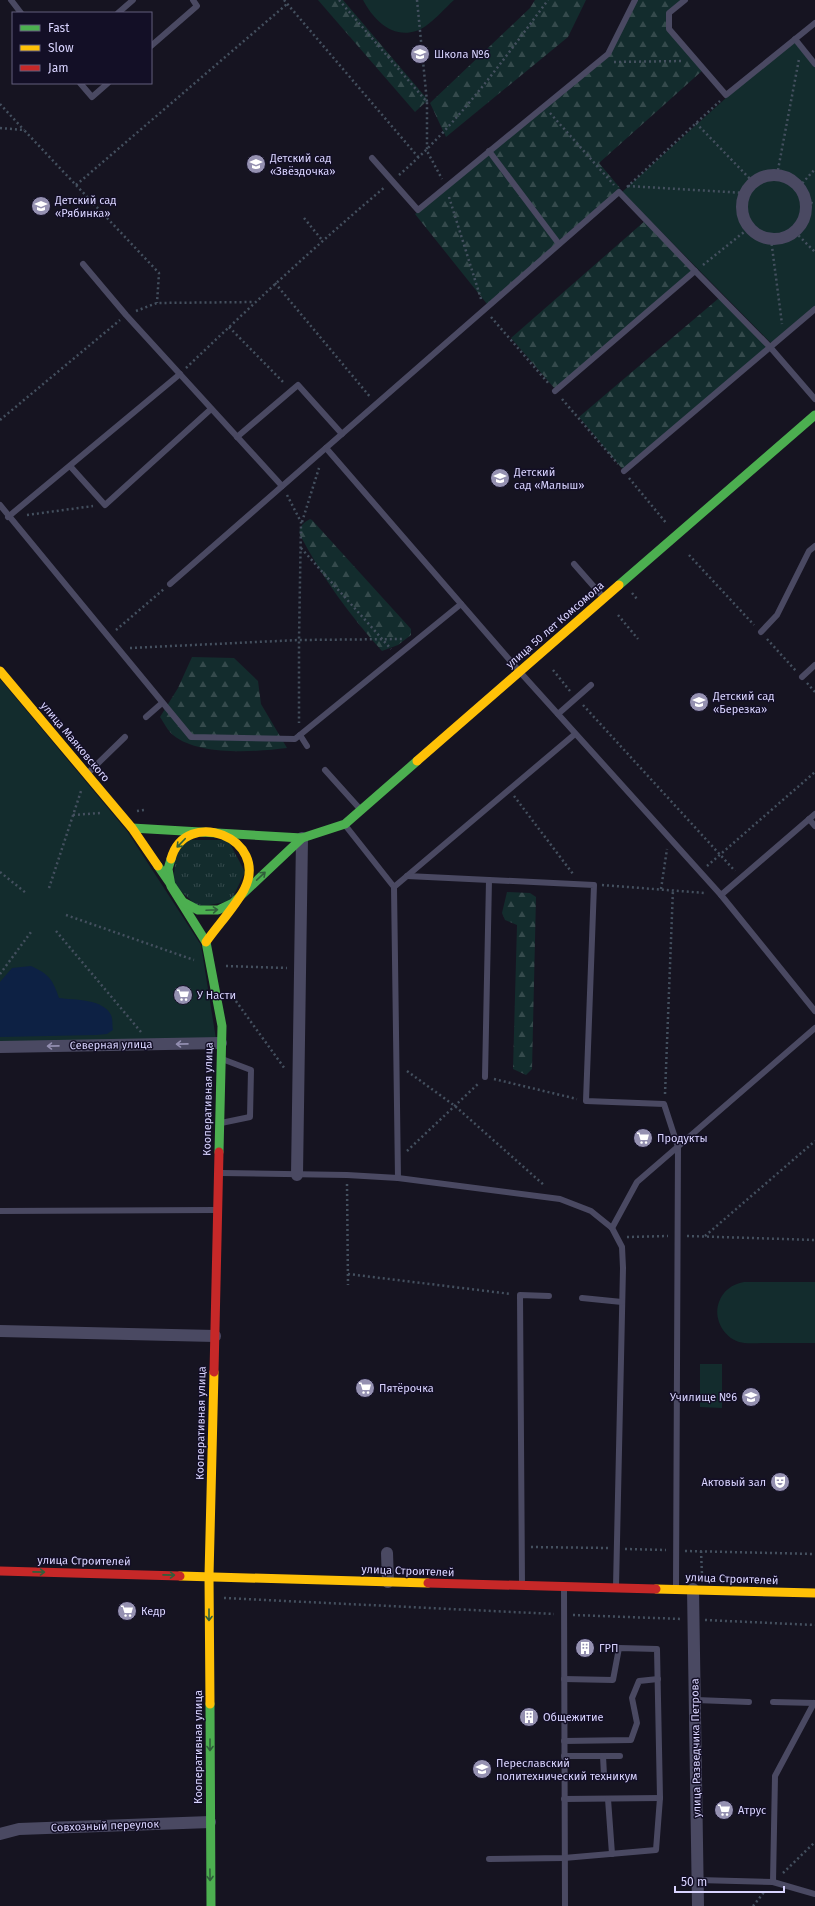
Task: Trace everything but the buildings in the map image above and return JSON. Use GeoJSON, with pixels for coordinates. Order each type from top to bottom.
{"type":"FeatureCollection","features":[{"type":"Feature","properties":{"kind":"main road","name":"улица 50 лет Комсомола"},"geometry":{"type":"LineString","coordinates":[[302,838],[345,824],[604,598],[814,418]]}},
{"type":"Feature","properties":{"kind":"main road","name":"улица Маяковского"},"geometry":{"type":"LineString","coordinates":[[0,671],[132,828],[171,886]]}},
{"type":"Feature","properties":{"kind":"main road"},"geometry":{"type":"LineString","coordinates":[[132,828],[302,838]]}},
{"type":"Feature","properties":{"kind":"main road"},"geometry":{"type":"LineString","coordinates":[[199,832],[216,832],[230,837],[241,848],[247,860],[248,872],[244,889],[206,942],[171,886],[168,868],[173,851],[184,839],[199,832]]}},
{"type":"Feature","properties":{"kind":"main road"},"geometry":{"type":"LineString","coordinates":[[171,886],[183,902],[198,910],[218,910],[233,903],[302,838]]}},
{"type":"Feature","properties":{"kind":"main road","name":"Кооперативная улица"},"geometry":{"type":"LineString","coordinates":[[206,942],[222,1026],[209,1576],[211,1906]]}},
{"type":"Feature","properties":{"kind":"main road","name":"улица Строителей"},"geometry":{"type":"LineString","coordinates":[[0,1572],[209,1576],[815,1593]]}},
{"type":"Feature","properties":{"kind":"street"},"geometry":{"type":"LineString","coordinates":[[778,175],[789,178],[800,187],[811,203],[806,210],[803,222],[795,232],[782,238],[771,239],[759,235],[750,228],[743,216],[742,204],[745,192],[753,182],[765,176],[778,175]]}},
{"type":"Feature","properties":{"kind":"street"},"geometry":{"type":"LineString","coordinates":[[297,1175],[300,1088],[302,838]]}},
{"type":"Feature","properties":{"kind":"street","name":"Северная улица"},"geometry":{"type":"LineString","coordinates":[[0,1047],[222,1043]]}},
{"type":"Feature","properties":{"kind":"street"},"geometry":{"type":"LineString","coordinates":[[0,1331],[215,1336]]}},
{"type":"Feature","properties":{"kind":"street"},"geometry":{"type":"LineString","coordinates":[[387,1553],[388,1582]]}},
{"type":"Feature","properties":{"kind":"street","name":"улица Разведчика Петрова"},"geometry":{"type":"LineString","coordinates":[[693,1589],[696,1700],[698,1906]]}},
{"type":"Feature","properties":{"kind":"street","name":"Совхозный переулок"},"geometry":{"type":"LineString","coordinates":[[0,1834],[19,1829],[210,1822]]}},
{"type":"Feature","properties":{"kind":"lane"},"geometry":{"type":"LineString","coordinates":[[10,0],[20,12]]}},
{"type":"Feature","properties":{"kind":"lane"},"geometry":{"type":"LineString","coordinates":[[119,12],[133,0]]}},
{"type":"Feature","properties":{"kind":"lane"},"geometry":{"type":"LineString","coordinates":[[152,45],[197,6],[193,0]]}},
{"type":"Feature","properties":{"kind":"lane"},"geometry":{"type":"LineString","coordinates":[[372,158],[418,210],[608,54],[635,0]]}},
{"type":"Feature","properties":{"kind":"lane"},"geometry":{"type":"LineString","coordinates":[[684,0],[669,13],[669,29],[726,95],[815,23]]}},
{"type":"Feature","properties":{"kind":"lane"},"geometry":{"type":"LineString","coordinates":[[795,39],[815,64]]}},
{"type":"Feature","properties":{"kind":"lane"},"geometry":{"type":"LineString","coordinates":[[81,84],[92,97],[107,84]]}},
{"type":"Feature","properties":{"kind":"lane"},"geometry":{"type":"LineString","coordinates":[[489,151],[559,244]]}},
{"type":"Feature","properties":{"kind":"lane"},"geometry":{"type":"LineString","coordinates":[[170,584],[619,192],[770,347],[815,399]]}},
{"type":"Feature","properties":{"kind":"lane"},"geometry":{"type":"LineString","coordinates":[[83,264],[126,315],[282,486]]}},
{"type":"Feature","properties":{"kind":"lane"},"geometry":{"type":"LineString","coordinates":[[555,391],[695,271]]}},
{"type":"Feature","properties":{"kind":"lane"},"geometry":{"type":"LineString","coordinates":[[624,472],[815,309]]}},
{"type":"Feature","properties":{"kind":"lane"},"geometry":{"type":"LineString","coordinates":[[8,517],[180,374]]}},
{"type":"Feature","properties":{"kind":"lane"},"geometry":{"type":"LineString","coordinates":[[237,438],[298,385],[342,434]]}},
{"type":"Feature","properties":{"kind":"lane"},"geometry":{"type":"LineString","coordinates":[[70,466],[106,505],[211,409]]}},
{"type":"Feature","properties":{"kind":"lane"},"geometry":{"type":"LineString","coordinates":[[326,448],[520,672],[721,895],[815,1011]]}},
{"type":"Feature","properties":{"kind":"lane"},"geometry":{"type":"LineString","coordinates":[[0,505],[8,517],[191,737],[295,739],[396,655],[461,604]]}},
{"type":"Feature","properties":{"kind":"lane"},"geometry":{"type":"LineString","coordinates":[[761,632],[777,615],[808,551],[815,546]]}},
{"type":"Feature","properties":{"kind":"lane"},"geometry":{"type":"LineString","coordinates":[[574,564],[604,598]]}},
{"type":"Feature","properties":{"kind":"lane"},"geometry":{"type":"LineString","coordinates":[[802,677],[815,665]]}},
{"type":"Feature","properties":{"kind":"lane"},"geometry":{"type":"LineString","coordinates":[[558,714],[591,685]]}},
{"type":"Feature","properties":{"kind":"lane"},"geometry":{"type":"LineString","coordinates":[[146,717],[162,703]]}},
{"type":"Feature","properties":{"kind":"lane"},"geometry":{"type":"LineString","coordinates":[[394,887],[575,734]]}},
{"type":"Feature","properties":{"kind":"lane"},"geometry":{"type":"LineString","coordinates":[[300,735],[307,746]]}},
{"type":"Feature","properties":{"kind":"lane"},"geometry":{"type":"LineString","coordinates":[[87,774],[125,737]]}},
{"type":"Feature","properties":{"kind":"lane"},"geometry":{"type":"LineString","coordinates":[[325,770],[361,810]]}},
{"type":"Feature","properties":{"kind":"lane"},"geometry":{"type":"LineString","coordinates":[[721,895],[815,814]]}},
{"type":"Feature","properties":{"kind":"lane"},"geometry":{"type":"LineString","coordinates":[[809,819],[815,826]]}},
{"type":"Feature","properties":{"kind":"lane"},"geometry":{"type":"LineString","coordinates":[[345,824],[394,887],[398,1178]]}},
{"type":"Feature","properties":{"kind":"lane"},"geometry":{"type":"LineString","coordinates":[[407,876],[594,884],[586,1101],[664,1104],[678,1147],[676,1589]]}},
{"type":"Feature","properties":{"kind":"lane"},"geometry":{"type":"LineString","coordinates":[[485,1077],[489,880]]}},
{"type":"Feature","properties":{"kind":"lane"},"geometry":{"type":"LineString","coordinates":[[612,1228],[637,1182],[815,1028]]}},
{"type":"Feature","properties":{"kind":"lane"},"geometry":{"type":"LineString","coordinates":[[220,1123],[250,1117],[251,1070],[221,1059]]}},
{"type":"Feature","properties":{"kind":"lane"},"geometry":{"type":"LineString","coordinates":[[219,1173],[347,1175],[398,1178],[560,1199],[591,1211],[612,1228],[622,1247],[616,1588]]}},
{"type":"Feature","properties":{"kind":"lane"},"geometry":{"type":"LineString","coordinates":[[0,1211],[218,1210]]}},
{"type":"Feature","properties":{"kind":"lane"},"geometry":{"type":"LineString","coordinates":[[522,1585],[520,1295],[549,1296]]}},
{"type":"Feature","properties":{"kind":"lane"},"geometry":{"type":"LineString","coordinates":[[582,1298],[622,1302]]}},
{"type":"Feature","properties":{"kind":"lane"},"geometry":{"type":"LineString","coordinates":[[564,1586],[564,1906]]}},
{"type":"Feature","properties":{"kind":"lane"},"geometry":{"type":"LineString","coordinates":[[489,1859],[564,1858],[656,1850],[660,1798],[657,1649],[619,1648],[613,1680],[564,1679]]}},
{"type":"Feature","properties":{"kind":"lane"},"geometry":{"type":"LineString","coordinates":[[564,1741],[631,1740],[637,1723],[632,1698],[638,1681],[658,1679]]}},
{"type":"Feature","properties":{"kind":"lane"},"geometry":{"type":"LineString","coordinates":[[696,1700],[749,1702]]}},
{"type":"Feature","properties":{"kind":"lane"},"geometry":{"type":"LineString","coordinates":[[773,1702],[815,1703],[775,1776],[773,1882]]}},
{"type":"Feature","properties":{"kind":"lane"},"geometry":{"type":"LineString","coordinates":[[564,1756],[620,1756]]}},
{"type":"Feature","properties":{"kind":"lane"},"geometry":{"type":"LineString","coordinates":[[603,1756],[604,1775]]}},
{"type":"Feature","properties":{"kind":"lane"},"geometry":{"type":"LineString","coordinates":[[564,1799],[660,1798]]}},
{"type":"Feature","properties":{"kind":"lane"},"geometry":{"type":"LineString","coordinates":[[608,1799],[612,1854]]}},
{"type":"Feature","properties":{"kind":"lane"},"geometry":{"type":"LineString","coordinates":[[698,1880],[773,1882],[815,1894]]}},
{"type":"Feature","properties":{"kind":"path"},"geometry":{"type":"LineString","coordinates":[[284,0],[419,158]]}},
{"type":"Feature","properties":{"kind":"path"},"geometry":{"type":"LineString","coordinates":[[339,0],[427,102]]}},
{"type":"Feature","properties":{"kind":"path"},"geometry":{"type":"LineString","coordinates":[[417,0],[427,102],[427,151],[446,187],[485,309]]}},
{"type":"Feature","properties":{"kind":"path"},"geometry":{"type":"LineString","coordinates":[[180,374],[254,302],[322,240],[427,151],[494,73],[548,0]]}},
{"type":"Feature","properties":{"kind":"path"},"geometry":{"type":"LineString","coordinates":[[76,185],[287,4]]}},
{"type":"Feature","properties":{"kind":"path"},"geometry":{"type":"LineString","coordinates":[[778,175],[802,47]]}},
{"type":"Feature","properties":{"kind":"path"},"geometry":{"type":"LineString","coordinates":[[597,63],[698,61]]}},
{"type":"Feature","properties":{"kind":"path"},"geometry":{"type":"LineString","coordinates":[[544,106],[619,192],[726,95]]}},
{"type":"Feature","properties":{"kind":"path"},"geometry":{"type":"LineString","coordinates":[[0,104],[159,273],[157,303]]}},
{"type":"Feature","properties":{"kind":"path"},"geometry":{"type":"LineString","coordinates":[[696,123],[753,182]]}},
{"type":"Feature","properties":{"kind":"path"},"geometry":{"type":"LineString","coordinates":[[0,128],[24,130]]}},
{"type":"Feature","properties":{"kind":"path"},"geometry":{"type":"LineString","coordinates":[[800,187],[815,168]]}},
{"type":"Feature","properties":{"kind":"path"},"geometry":{"type":"LineString","coordinates":[[627,186],[745,192]]}},
{"type":"Feature","properties":{"kind":"path"},"geometry":{"type":"LineString","coordinates":[[304,218],[322,240]]}},
{"type":"Feature","properties":{"kind":"path"},"geometry":{"type":"LineString","coordinates":[[695,271],[750,228]]}},
{"type":"Feature","properties":{"kind":"path"},"geometry":{"type":"LineString","coordinates":[[795,232],[815,252]]}},
{"type":"Feature","properties":{"kind":"path"},"geometry":{"type":"LineString","coordinates":[[771,239],[783,336]]}},
{"type":"Feature","properties":{"kind":"path"},"geometry":{"type":"LineString","coordinates":[[275,283],[376,404]]}},
{"type":"Feature","properties":{"kind":"path"},"geometry":{"type":"LineString","coordinates":[[0,420],[126,315],[157,303],[254,302]]}},
{"type":"Feature","properties":{"kind":"path"},"geometry":{"type":"LineString","coordinates":[[229,327],[291,391]]}},
{"type":"Feature","properties":{"kind":"path"},"geometry":{"type":"LineString","coordinates":[[300,735],[299,640],[301,522],[326,448]]}},
{"type":"Feature","properties":{"kind":"path"},"geometry":{"type":"LineString","coordinates":[[624,472],[667,524]]}},
{"type":"Feature","properties":{"kind":"path"},"geometry":{"type":"LineString","coordinates":[[282,486],[301,522]]}},
{"type":"Feature","properties":{"kind":"path"},"geometry":{"type":"LineString","coordinates":[[8,517],[106,505]]}},
{"type":"Feature","properties":{"kind":"path"},"geometry":{"type":"LineString","coordinates":[[301,548],[383,638],[396,655]]}},
{"type":"Feature","properties":{"kind":"path"},"geometry":{"type":"LineString","coordinates":[[689,556],[815,692]]}},
{"type":"Feature","properties":{"kind":"path"},"geometry":{"type":"LineString","coordinates":[[108,637],[170,584]]}},
{"type":"Feature","properties":{"kind":"path"},"geometry":{"type":"LineString","coordinates":[[618,615],[638,639]]}},
{"type":"Feature","properties":{"kind":"path"},"geometry":{"type":"LineString","coordinates":[[118,649],[299,640],[383,638],[416,639]]}},
{"type":"Feature","properties":{"kind":"path"},"geometry":{"type":"LineString","coordinates":[[553,670],[576,698],[741,878]]}},
{"type":"Feature","properties":{"kind":"path"},"geometry":{"type":"LineString","coordinates":[[701,872],[719,854],[815,772]]}},
{"type":"Feature","properties":{"kind":"path"},"geometry":{"type":"LineString","coordinates":[[49,888],[82,787]]}},
{"type":"Feature","properties":{"kind":"path"},"geometry":{"type":"LineString","coordinates":[[509,790],[580,884]]}},
{"type":"Feature","properties":{"kind":"path"},"geometry":{"type":"LineString","coordinates":[[661,888],[669,837]]}},
{"type":"Feature","properties":{"kind":"path"},"geometry":{"type":"LineString","coordinates":[[0,872],[26,893]]}},
{"type":"Feature","properties":{"kind":"path"},"geometry":{"type":"LineString","coordinates":[[594,884],[673,889],[721,895]]}},
{"type":"Feature","properties":{"kind":"path"},"geometry":{"type":"LineString","coordinates":[[664,1104],[673,889]]}},
{"type":"Feature","properties":{"kind":"path"},"geometry":{"type":"LineString","coordinates":[[66,915],[210,966],[301,968]]}},
{"type":"Feature","properties":{"kind":"path"},"geometry":{"type":"LineString","coordinates":[[56,931],[151,1044]]}},
{"type":"Feature","properties":{"kind":"path"},"geometry":{"type":"LineString","coordinates":[[0,974],[31,932]]}},
{"type":"Feature","properties":{"kind":"path"},"geometry":{"type":"LineString","coordinates":[[229,991],[300,1088]]}},
{"type":"Feature","properties":{"kind":"path"},"geometry":{"type":"LineString","coordinates":[[396,1063],[454,1106],[560,1199]]}},
{"type":"Feature","properties":{"kind":"path"},"geometry":{"type":"LineString","coordinates":[[398,1159],[485,1077],[586,1101]]}},
{"type":"Feature","properties":{"kind":"path"},"geometry":{"type":"LineString","coordinates":[[704,1236],[815,1141]]}},
{"type":"Feature","properties":{"kind":"path"},"geometry":{"type":"LineString","coordinates":[[347,1175],[348,1285]]}},
{"type":"Feature","properties":{"kind":"path"},"geometry":{"type":"LineString","coordinates":[[616,1236],[704,1236],[815,1240]]}},
{"type":"Feature","properties":{"kind":"path"},"geometry":{"type":"LineString","coordinates":[[348,1274],[520,1295]]}},
{"type":"Feature","properties":{"kind":"path"},"geometry":{"type":"LineString","coordinates":[[209,1598],[815,1625]]}},
{"type":"Feature","properties":{"kind":"path"},"geometry":{"type":"LineString","coordinates":[[753,1906],[773,1882],[815,1842]]}},
{"type":"Feature","properties":{"kind":"green space"},"geometry":{"type":"Polygon","coordinates":[[[318,0],[343,0],[428,100],[415,112],[318,0]]]}},
{"type":"Feature","properties":{"kind":"green space"},"geometry":{"type":"Polygon","coordinates":[[[363,0],[454,0],[426,26],[416,31],[407,33],[391,30],[384,26],[372,14],[363,0]]]}},
{"type":"Feature","properties":{"kind":"green space"},"geometry":{"type":"Polygon","coordinates":[[[535,0],[586,0],[568,37],[446,137],[430,103],[530,8],[535,0]]]}},
{"type":"Feature","properties":{"kind":"green space"},"geometry":{"type":"Polygon","coordinates":[[[637,0],[682,0],[667,13],[668,30],[703,70],[599,163],[620,188],[487,304],[415,214],[609,55],[637,0]]]}},
{"type":"Feature","properties":{"kind":"green space"},"geometry":{"type":"Polygon","coordinates":[[[795,41],[815,66],[815,306],[771,343],[622,192],[727,97],[795,41]]]}},
{"type":"Feature","properties":{"kind":"green space"},"geometry":{"type":"Polygon","coordinates":[[[646,220],[695,271],[555,389],[511,338],[646,220]]]}},
{"type":"Feature","properties":{"kind":"green space"},"geometry":{"type":"Polygon","coordinates":[[[719,298],[767,347],[624,471],[579,417],[719,298]]]}},
{"type":"Feature","properties":{"kind":"green space"},"geometry":{"type":"Polygon","coordinates":[[[310,519],[411,629],[411,635],[398,645],[382,651],[370,638],[327,581],[300,535],[302,526],[310,519]]]}},
{"type":"Feature","properties":{"kind":"green space"},"geometry":{"type":"Polygon","coordinates":[[[192,657],[234,658],[258,681],[261,704],[287,748],[259,751],[227,751],[197,746],[184,742],[173,735],[160,717],[178,688],[192,657]]]}},
{"type":"Feature","properties":{"kind":"green space"},"geometry":{"type":"Polygon","coordinates":[[[0,679],[127,831],[201,945],[216,1039],[0,1042],[0,679]]]}},
{"type":"Feature","properties":{"kind":"green space"},"geometry":{"type":"Polygon","coordinates":[[[188,840],[228,840],[245,872],[231,901],[198,907],[173,884],[176,852],[188,840]]]}},
{"type":"Feature","properties":{"kind":"green space"},"geometry":{"type":"Polygon","coordinates":[[[507,892],[530,893],[536,897],[532,1069],[526,1075],[513,1069],[517,925],[505,920],[502,913],[507,892]]]}},
{"type":"Feature","properties":{"kind":"green space"},"geometry":{"type":"Polygon","coordinates":[[[744,1282],[815,1282],[815,1343],[745,1343],[733,1340],[728,1336],[718,1320],[717,1308],[723,1295],[728,1289],[736,1284],[744,1282]]]}},
{"type":"Feature","properties":{"kind":"green space"},"geometry":{"type":"Polygon","coordinates":[[[700,1364],[722,1364],[722,1408],[700,1407],[700,1364]]]}},
{"type":"Feature","properties":{"kind":"water"},"geometry":{"type":"Polygon","coordinates":[[[31,966],[50,978],[59,998],[88,1001],[102,1006],[112,1017],[113,1030],[107,1034],[96,1035],[0,1037],[0,982],[12,968],[31,966]]]}},
{"type":"Feature","properties":{"kind":"traffic: fast"},"geometry":{"type":"LineString","coordinates":[[619,585],[815,415]]}},
{"type":"Feature","properties":{"kind":"traffic: fast"},"geometry":{"type":"LineString","coordinates":[[132,828],[302,838],[345,824],[417,761]]}},
{"type":"Feature","properties":{"kind":"traffic: fast"},"geometry":{"type":"LineString","coordinates":[[158,866],[183,902],[198,910],[218,910],[233,903],[302,838]]}},
{"type":"Feature","properties":{"kind":"traffic: fast"},"geometry":{"type":"LineString","coordinates":[[171,859],[168,869],[171,886],[206,942],[222,1026],[219,1152]]}},
{"type":"Feature","properties":{"kind":"traffic: fast"},"geometry":{"type":"LineString","coordinates":[[210,1704],[211,1906]]}},
{"type":"Feature","properties":{"kind":"traffic: slow"},"geometry":{"type":"LineString","coordinates":[[417,761],[619,585]]}},
{"type":"Feature","properties":{"kind":"traffic: slow"},"geometry":{"type":"LineString","coordinates":[[0,671],[132,828],[158,866]]}},
{"type":"Feature","properties":{"kind":"traffic: slow"},"geometry":{"type":"LineString","coordinates":[[171,859],[179,843],[192,834],[207,832],[223,835],[236,843],[246,856],[249,872],[244,890],[231,910],[206,942]]}},
{"type":"Feature","properties":{"kind":"traffic: slow"},"geometry":{"type":"LineString","coordinates":[[210,1704],[209,1576],[214,1372]]}},
{"type":"Feature","properties":{"kind":"traffic: slow"},"geometry":{"type":"LineString","coordinates":[[180,1576],[428,1583]]}},
{"type":"Feature","properties":{"kind":"traffic: slow"},"geometry":{"type":"LineString","coordinates":[[656,1589],[815,1593]]}},
{"type":"Feature","properties":{"kind":"traffic: jam"},"geometry":{"type":"LineString","coordinates":[[214,1372],[219,1152]]}},
{"type":"Feature","properties":{"kind":"traffic: jam"},"geometry":{"type":"LineString","coordinates":[[0,1571],[180,1576]]}},
{"type":"Feature","properties":{"kind":"traffic: jam"},"geometry":{"type":"LineString","coordinates":[[428,1583],[656,1589]]}},
{"type":"Feature","properties":{"kind":"place","name":"Школа №6"},"geometry":{"type":"Point","coordinates":[420,54]}},
{"type":"Feature","properties":{"kind":"place","name":"Детский сад «Звёздочка»"},"geometry":{"type":"Point","coordinates":[256,164]}},
{"type":"Feature","properties":{"kind":"place","name":"Детский сад «Рябинка»"},"geometry":{"type":"Point","coordinates":[41,206]}},
{"type":"Feature","properties":{"kind":"place","name":"Детский сад «Малыш»"},"geometry":{"type":"Point","coordinates":[500,478]}},
{"type":"Feature","properties":{"kind":"place","name":"Детский сад «Березка»"},"geometry":{"type":"Point","coordinates":[699,702]}},
{"type":"Feature","properties":{"kind":"place","name":"У Насти"},"geometry":{"type":"Point","coordinates":[183,995]}},
{"type":"Feature","properties":{"kind":"place","name":"Продукты"},"geometry":{"type":"Point","coordinates":[643,1138]}},
{"type":"Feature","properties":{"kind":"place","name":"Пятёрочка"},"geometry":{"type":"Point","coordinates":[365,1388]}},
{"type":"Feature","properties":{"kind":"place","name":"Училище №6"},"geometry":{"type":"Point","coordinates":[751,1397]}},
{"type":"Feature","properties":{"kind":"place","name":"Актовый зал"},"geometry":{"type":"Point","coordinates":[780,1482]}},
{"type":"Feature","properties":{"kind":"place","name":"Кедр"},"geometry":{"type":"Point","coordinates":[127,1611]}},
{"type":"Feature","properties":{"kind":"place","name":"ГРП"},"geometry":{"type":"Point","coordinates":[585,1648]}},
{"type":"Feature","properties":{"kind":"place","name":"Общежитие"},"geometry":{"type":"Point","coordinates":[529,1717]}},
{"type":"Feature","properties":{"kind":"place","name":"Переславский политехнический техникум"},"geometry":{"type":"Point","coordinates":[482,1769]}},
{"type":"Feature","properties":{"kind":"place","name":"Атрус"},"geometry":{"type":"Point","coordinates":[724,1810]}}]}
